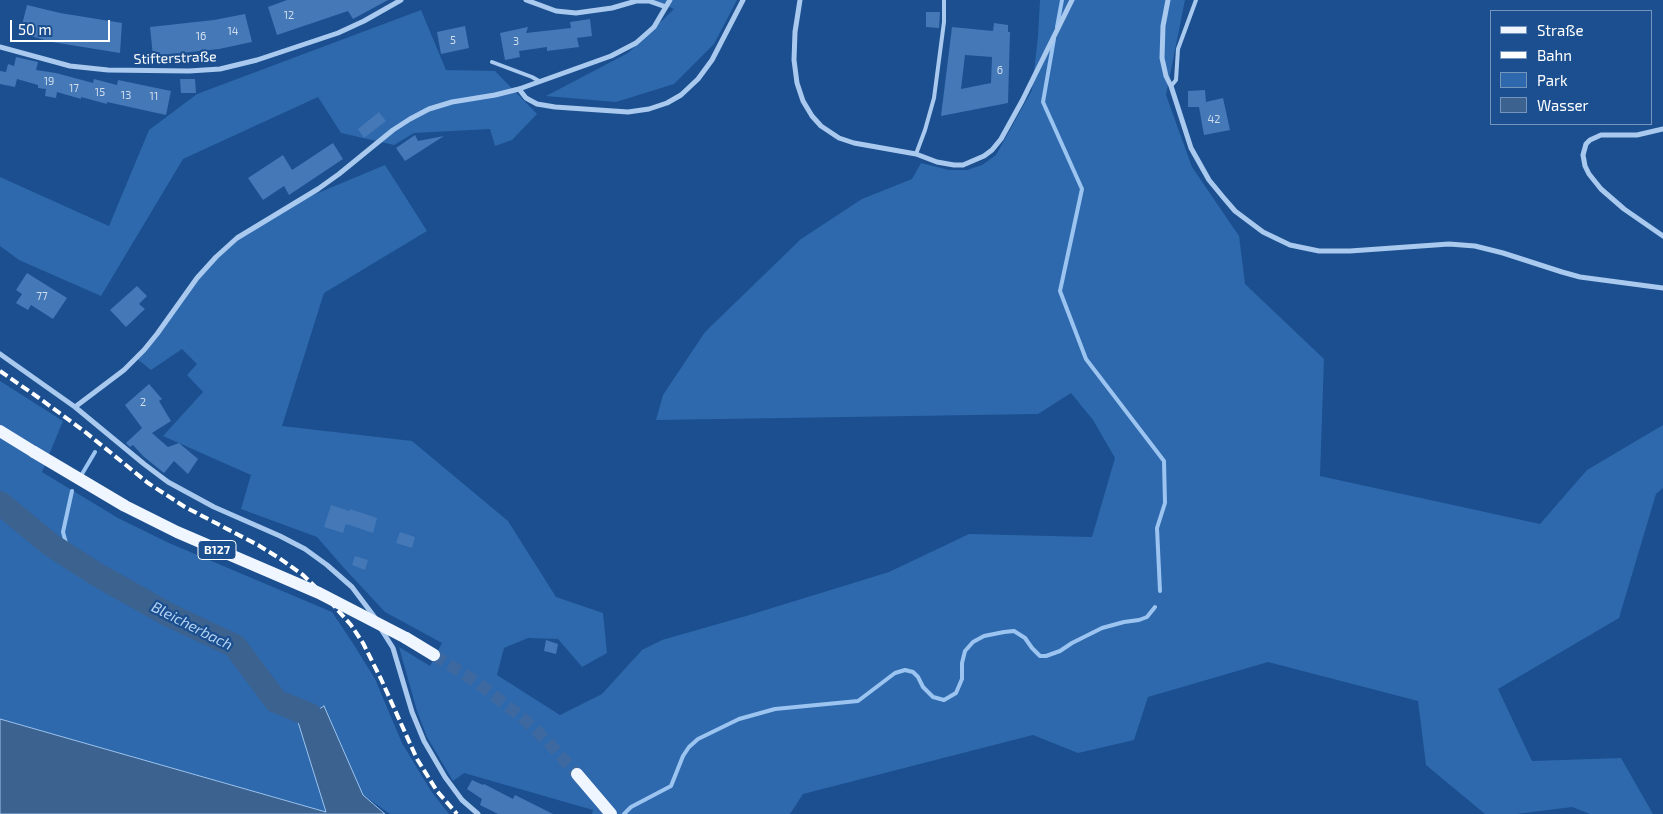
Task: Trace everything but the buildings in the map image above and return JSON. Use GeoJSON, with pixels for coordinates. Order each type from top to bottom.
{"type":"FeatureCollection","features":[{"type":"Feature","properties":{"kind":"main road","name":"B127"},"geometry":{"type":"LineString","coordinates":[[0,431],[142,515],[204,544],[319,593],[406,638],[434,655]]}},
{"type":"Feature","properties":{"kind":"main road"},"geometry":{"type":"LineString","coordinates":[[577,774],[611,814]]}},
{"type":"Feature","properties":{"kind":"street","name":"Stifterstraße"},"geometry":{"type":"LineString","coordinates":[[0,47],[70,66],[108,70],[189,71],[220,68],[257,60],[338,33],[401,0]]}},
{"type":"Feature","properties":{"kind":"street"},"geometry":{"type":"LineString","coordinates":[[526,0],[556,11],[576,12],[612,8],[636,1],[649,1],[666,7]]}},
{"type":"Feature","properties":{"kind":"street"},"geometry":{"type":"LineString","coordinates":[[75,407],[124,370],[144,350],[158,334],[197,278],[237,238],[318,189],[410,118],[452,102],[519,88],[611,56],[636,43],[654,27],[670,0]]}},
{"type":"Feature","properties":{"kind":"street"},"geometry":{"type":"LineString","coordinates":[[519,88],[526,98],[538,104],[555,106],[628,112],[649,109],[667,103],[698,79],[712,60],[743,0]]}},
{"type":"Feature","properties":{"kind":"street"},"geometry":{"type":"LineString","coordinates":[[800,0],[795,32],[794,60],[797,82],[803,100],[812,116],[821,126],[839,138],[872,147],[916,154],[945,164],[963,164],[979,159],[992,150],[1015,115],[1072,0]]}},
{"type":"Feature","properties":{"kind":"street"},"geometry":{"type":"LineString","coordinates":[[1168,0],[1163,26],[1163,66],[1191,148],[1209,180],[1235,211],[1262,232],[1304,249],[1327,251],[1449,244],[1475,246],[1580,277],[1663,288]]}},
{"type":"Feature","properties":{"kind":"street"},"geometry":{"type":"LineString","coordinates":[[1663,129],[1637,135],[1601,135],[1586,144],[1583,155],[1589,174],[1602,189],[1624,209],[1663,236]]}},
{"type":"Feature","properties":{"kind":"street"},"geometry":{"type":"LineString","coordinates":[[0,354],[75,407],[168,482],[199,499],[306,549],[352,587],[370,610],[393,648],[412,712],[424,741],[445,777],[462,800],[478,814]]}},
{"type":"Feature","properties":{"kind":"lane"},"geometry":{"type":"LineString","coordinates":[[916,154],[934,98],[944,22],[944,0]]}},
{"type":"Feature","properties":{"kind":"lane"},"geometry":{"type":"LineString","coordinates":[[1171,86],[1176,80],[1178,50],[1196,0]]}},
{"type":"Feature","properties":{"kind":"lane"},"geometry":{"type":"LineString","coordinates":[[492,62],[519,71],[539,81]]}},
{"type":"Feature","properties":{"kind":"green space"},"geometry":{"type":"Polygon","coordinates":[[[653,0],[737,0],[714,44],[674,84],[616,102],[546,96],[628,53],[674,9],[653,0]]]}},
{"type":"Feature","properties":{"kind":"green space"},"geometry":{"type":"Polygon","coordinates":[[[1040,0],[1185,0],[1166,95],[1192,167],[1239,236],[1245,284],[1324,359],[1320,476],[1540,524],[1587,470],[1663,425],[1663,488],[1656,494],[1619,618],[1498,689],[1532,761],[1621,758],[1653,814],[1590,814],[1572,807],[1516,814],[1485,814],[1426,765],[1418,701],[1268,662],[1148,697],[1134,740],[1078,753],[1033,735],[803,794],[790,814],[592,814],[593,810],[464,773],[453,781],[427,737],[417,711],[399,647],[430,666],[442,643],[385,612],[317,537],[241,509],[251,475],[163,436],[203,392],[187,375],[197,364],[182,349],[151,370],[136,358],[176,306],[230,241],[294,203],[385,165],[427,231],[324,293],[282,426],[412,441],[508,521],[556,597],[603,613],[607,653],[582,667],[558,639],[528,638],[504,648],[497,675],[560,715],[602,694],[642,650],[662,640],[889,572],[969,534],[1092,537],[1115,458],[1093,420],[1071,393],[1038,414],[656,420],[663,395],[705,332],[801,239],[862,199],[912,179],[921,163],[949,170],[967,170],[982,165],[996,155],[1032,90],[1040,0]]]}},
{"type":"Feature","properties":{"kind":"green space"},"geometry":{"type":"Polygon","coordinates":[[[421,10],[446,70],[495,71],[537,114],[512,140],[495,146],[490,129],[414,133],[394,145],[341,133],[318,97],[183,159],[101,296],[19,260],[0,246],[0,177],[109,226],[149,130],[197,94],[421,10]]]}},
{"type":"Feature","properties":{"kind":"green space"},"geometry":{"type":"Polygon","coordinates":[[[0,381],[63,421],[42,472],[118,518],[169,543],[332,612],[375,679],[402,743],[431,791],[449,814],[390,814],[363,795],[323,706],[298,722],[327,812],[0,719],[0,381]]]}},
{"type":"Feature","properties":{"kind":"water"},"geometry":{"type":"Polygon","coordinates":[[[324,706],[363,795],[385,814],[0,814],[0,719],[326,812],[298,722],[324,706]]]}},
{"type":"Feature","properties":{"kind":"waterway"},"geometry":{"type":"LineString","coordinates":[[1057,27],[1062,0]]}},
{"type":"Feature","properties":{"kind":"waterway"},"geometry":{"type":"LineString","coordinates":[[1054,39],[1043,102],[1082,189],[1060,291],[1086,359],[1164,461],[1165,503],[1157,528],[1160,591]]}},
{"type":"Feature","properties":{"kind":"waterway"},"geometry":{"type":"LineString","coordinates":[[82,474],[95,452]]}},
{"type":"Feature","properties":{"kind":"waterway"},"geometry":{"type":"LineString","coordinates":[[70,558],[63,532],[72,491]]}},
{"type":"Feature","properties":{"kind":"waterway","name":"Bleicherbach"},"geometry":{"type":"LineString","coordinates":[[0,503],[51,545],[96,574],[169,615],[235,646],[276,701],[310,715],[322,744]]}},
{"type":"Feature","properties":{"kind":"waterway"},"geometry":{"type":"LineString","coordinates":[[624,814],[631,807],[671,786],[683,756],[698,739],[739,719],[775,709],[858,701],[895,673],[905,670],[913,672],[923,687],[933,697],[944,700],[956,693],[962,679],[962,663],[965,651],[973,642],[984,636],[1014,631],[1025,638],[1040,656],[1046,656],[1060,651],[1102,628],[1147,617],[1155,607]]}},
{"type":"Feature","properties":{"kind":"tunnel"},"geometry":{"type":"LineString","coordinates":[[434,655],[478,683],[525,720],[577,774]]}},
{"type":"Feature","properties":{"kind":"railway"},"geometry":{"type":"LineString","coordinates":[[0,371],[84,431],[148,483],[185,507],[279,558],[303,575],[327,598],[351,625],[363,643],[417,759],[437,791],[457,814]]}}]}
